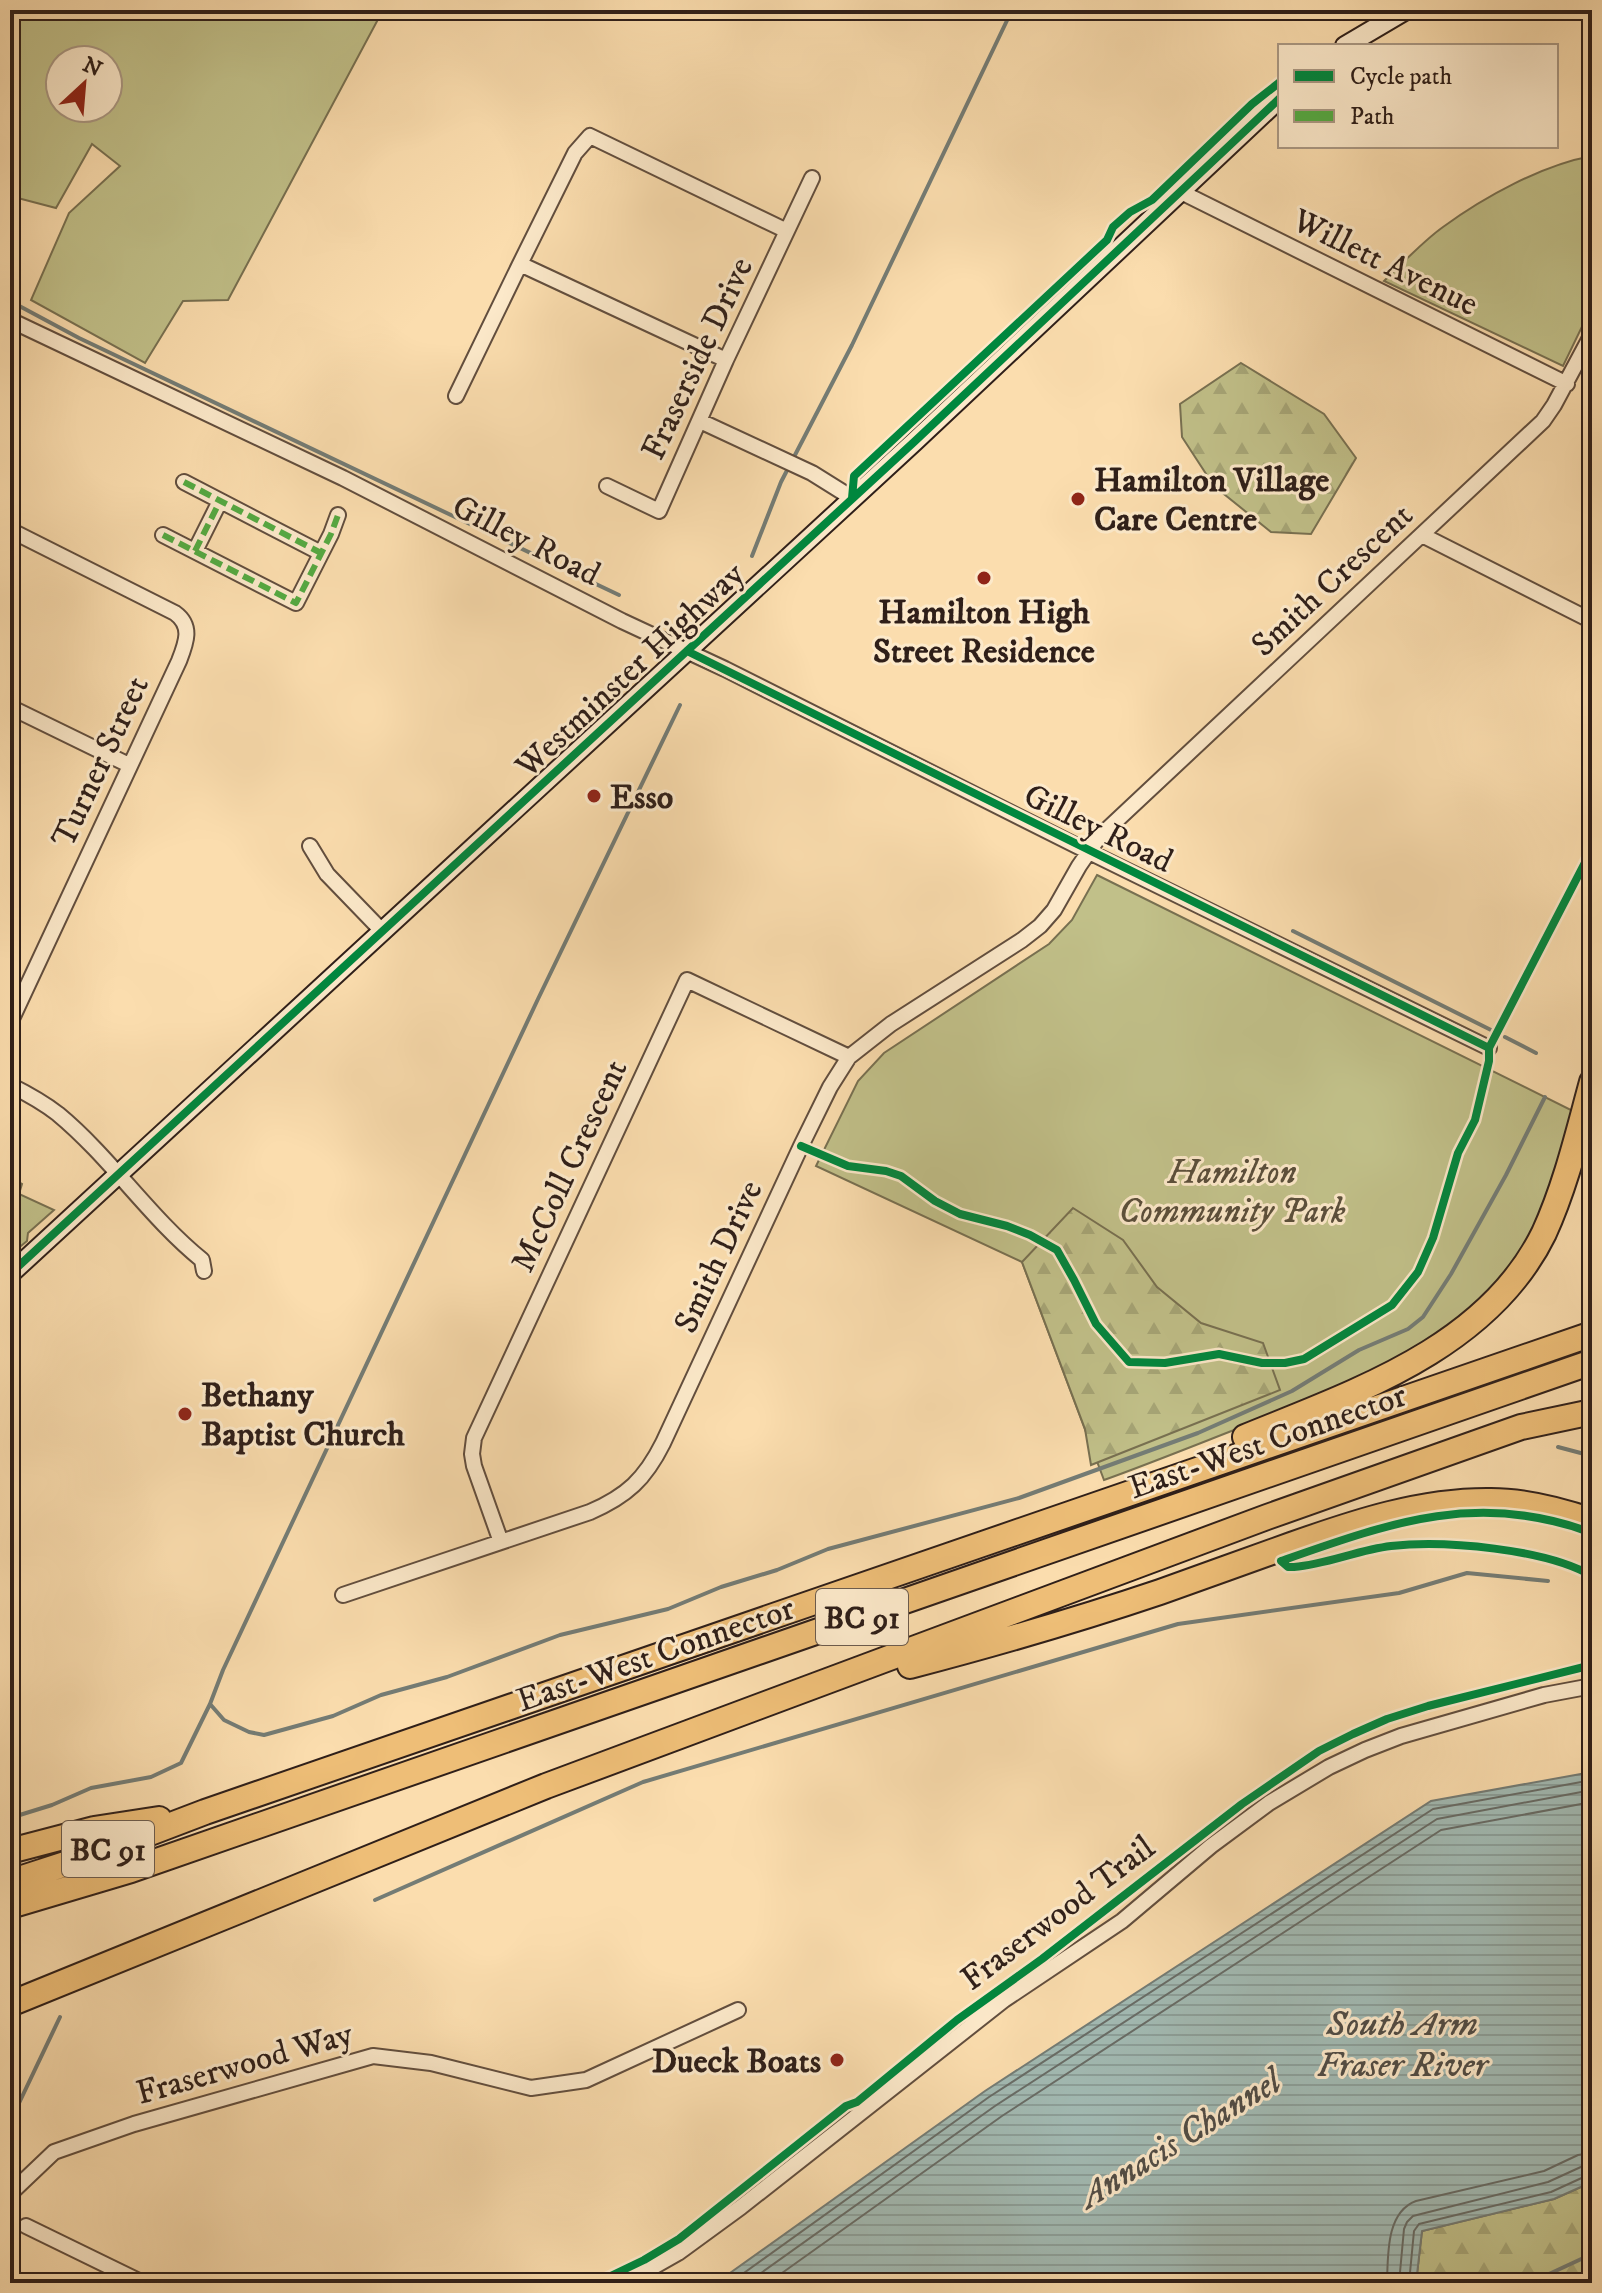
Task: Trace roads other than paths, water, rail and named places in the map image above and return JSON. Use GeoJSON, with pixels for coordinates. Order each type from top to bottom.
{"type":"FeatureCollection","features":[{"type":"Feature","properties":{"kind":"highway"},"geometry":{"type":"LineString","coordinates":[[1002,1537],[1371,1383],[1424,1356],[1465,1329],[1502,1295],[1527,1262],[1544,1232],[1570,1162],[1592,1082]]}},
{"type":"Feature","properties":{"kind":"highway","name":"BC 91"},"geometry":{"type":"LineString","coordinates":[[1002,1537],[1592,1334]]}},
{"type":"Feature","properties":{"kind":"highway","name":"East-West Connector"},"geometry":{"type":"LineString","coordinates":[[10,1906],[131,1870],[1592,1362]]}},
{"type":"Feature","properties":{"kind":"highway"},"geometry":{"type":"LineString","coordinates":[[10,2004],[546,1786],[1267,1517],[1521,1427],[1592,1412]]}},
{"type":"Feature","properties":{"kind":"highway"},"geometry":{"type":"LineString","coordinates":[[776,1702],[1019,1637],[1346,1526],[1425,1505],[1493,1500],[1536,1505],[1592,1521]]}},
{"type":"Feature","properties":{"kind":"highway","name":"East-West Connector"},"geometry":{"type":"LineString","coordinates":[[10,1882],[1002,1537]]}},
{"type":"Feature","properties":{"kind":"highway"},"geometry":{"type":"LineString","coordinates":[[10,1851],[94,1829],[205,1812]]}},
{"type":"Feature","properties":{"kind":"highway"},"geometry":{"type":"LineString","coordinates":[[10,1923],[131,1870]]}},
{"type":"Feature","properties":{"kind":"main road"},"geometry":{"type":"LineString","coordinates":[[1348,44],[1406,10]]}},
{"type":"Feature","properties":{"kind":"main road","name":"Westminster Highway"},"geometry":{"type":"LineString","coordinates":[[10,1274],[687,651],[1278,100]]}},
{"type":"Feature","properties":{"kind":"street"},"geometry":{"type":"LineString","coordinates":[[456,396],[575,153],[590,136],[787,231]]}},
{"type":"Feature","properties":{"kind":"street","name":"Fraserside Drive"},"geometry":{"type":"LineString","coordinates":[[607,486],[659,511],[812,178]]}},
{"type":"Feature","properties":{"kind":"street","name":"Willett Avenue"},"geometry":{"type":"LineString","coordinates":[[1179,191],[1567,384]]}},
{"type":"Feature","properties":{"kind":"street"},"geometry":{"type":"LineString","coordinates":[[520,264],[726,360]]}},
{"type":"Feature","properties":{"kind":"street","name":"Gilley Road"},"geometry":{"type":"LineString","coordinates":[[10,320],[343,478],[622,621],[1489,1048]]}},
{"type":"Feature","properties":{"kind":"street","name":"Smith Crescent"},"geometry":{"type":"LineString","coordinates":[[1088,851],[1099,837],[1543,421],[1567,384],[1592,334]]}},
{"type":"Feature","properties":{"kind":"street"},"geometry":{"type":"LineString","coordinates":[[700,421],[812,473],[852,498]]}},
{"type":"Feature","properties":{"kind":"street"},"geometry":{"type":"LineString","coordinates":[[184,482],[321,553]]}},
{"type":"Feature","properties":{"kind":"street"},"geometry":{"type":"LineString","coordinates":[[195,551],[220,501]]}},
{"type":"Feature","properties":{"kind":"street"},"geometry":{"type":"LineString","coordinates":[[163,535],[296,603],[338,515]]}},
{"type":"Feature","properties":{"kind":"street","name":"Turner Street"},"geometry":{"type":"LineString","coordinates":[[10,530],[175,613],[187,629],[186,643],[10,1023]]}},
{"type":"Feature","properties":{"kind":"street"},"geometry":{"type":"LineString","coordinates":[[1422,535],[1592,621]]}},
{"type":"Feature","properties":{"kind":"street"},"geometry":{"type":"LineString","coordinates":[[10,707],[129,765]]}},
{"type":"Feature","properties":{"kind":"street"},"geometry":{"type":"LineString","coordinates":[[310,846],[327,874],[383,932]]}},
{"type":"Feature","properties":{"kind":"street","name":"Smith Drive"},"geometry":{"type":"LineString","coordinates":[[343,1595],[603,1507],[628,1492],[651,1466],[801,1146],[830,1087],[849,1057],[891,1024],[1040,926],[1054,910],[1088,851]]}},
{"type":"Feature","properties":{"kind":"street","name":"McColl Crescent"},"geometry":{"type":"LineString","coordinates":[[501,1542],[474,1466],[474,1438],[687,980],[849,1057]]}},
{"type":"Feature","properties":{"kind":"street"},"geometry":{"type":"LineString","coordinates":[[10,1085],[55,1112],[78,1132],[180,1242],[202,1260],[204,1271]]}},
{"type":"Feature","properties":{"kind":"street"},"geometry":{"type":"LineString","coordinates":[[625,2283],[678,2253],[741,2207],[1004,2000],[1122,1921],[1211,1846],[1269,1803],[1329,1767],[1389,1741],[1544,1695],[1592,1686]]}},
{"type":"Feature","properties":{"kind":"street","name":"Fraserwood Way"},"geometry":{"type":"LineString","coordinates":[[10,2197],[54,2152],[134,2124],[373,2056],[431,2063],[531,2088],[586,2080],[738,2010]]}},
{"type":"Feature","properties":{"kind":"street"},"geometry":{"type":"LineString","coordinates":[[26,2226],[143,2283]]}},
{"type":"Feature","properties":{"kind":"water","name":"South Arm Fraser River"},"geometry":{"type":"Polygon","coordinates":[[[1592,1772],[1592,2182],[1554,2199],[1422,2231],[1416,2283],[716,2283],[985,2091],[1431,1801],[1592,1772]]]}},
{"type":"Feature","properties":{"kind":"waterway"},"geometry":{"type":"LineString","coordinates":[[752,556],[781,482],[852,345],[1012,10]]}},
{"type":"Feature","properties":{"kind":"waterway"},"geometry":{"type":"LineString","coordinates":[[10,301],[79,338],[619,595]]}},
{"type":"Feature","properties":{"kind":"waterway"},"geometry":{"type":"LineString","coordinates":[[10,1818],[91,1788],[151,1777],[181,1763],[538,999],[680,705]]}},
{"type":"Feature","properties":{"kind":"waterway"},"geometry":{"type":"LineString","coordinates":[[1293,931],[1491,1030]]}},
{"type":"Feature","properties":{"kind":"waterway"},"geometry":{"type":"LineString","coordinates":[[1505,1037],[1536,1053]]}},
{"type":"Feature","properties":{"kind":"waterway"},"geometry":{"type":"LineString","coordinates":[[210,1704],[224,1720],[249,1732],[264,1735],[333,1716],[381,1695],[447,1677],[560,1635],[668,1609],[828,1549],[1019,1498],[1198,1433],[1292,1391],[1359,1350],[1408,1329],[1423,1317],[1451,1274],[1506,1175],[1545,1097]]}},
{"type":"Feature","properties":{"kind":"waterway"},"geometry":{"type":"LineString","coordinates":[[1558,1447],[1592,1456]]}},
{"type":"Feature","properties":{"kind":"waterway"},"geometry":{"type":"LineString","coordinates":[[375,1900],[643,1782],[1178,1624],[1399,1593],[1467,1573],[1548,1581]]}},
{"type":"Feature","properties":{"kind":"waterway"},"geometry":{"type":"LineString","coordinates":[[10,2122],[60,2017]]}},
{"type":"Feature","properties":{"kind":"waterway"},"geometry":{"type":"LineString","coordinates":[[1537,2283],[1592,2254]]}},
{"type":"Feature","properties":{"kind":"place","name":"Hamilton Village Care Centre"},"geometry":{"type":"Point","coordinates":[1078,499]}},
{"type":"Feature","properties":{"kind":"place","name":"Hamilton High Street Residence"},"geometry":{"type":"Point","coordinates":[984,578]}},
{"type":"Feature","properties":{"kind":"place","name":"Esso"},"geometry":{"type":"Point","coordinates":[594,796]}},
{"type":"Feature","properties":{"kind":"place","name":"Bethany Baptist Church"},"geometry":{"type":"Point","coordinates":[185,1414]}},
{"type":"Feature","properties":{"kind":"place","name":"Dueck Boats"},"geometry":{"type":"Point","coordinates":[837,2060]}},
{"type":"Feature","properties":{"kind":"park label","name":"Hamilton Community Park"},"geometry":{"type":"Point","coordinates":[1232,1190]}},
{"type":"Feature","properties":{"kind":"water label","name":"Annacis Channel"},"geometry":{"type":"Point","coordinates":[1179,2137]}}]}
